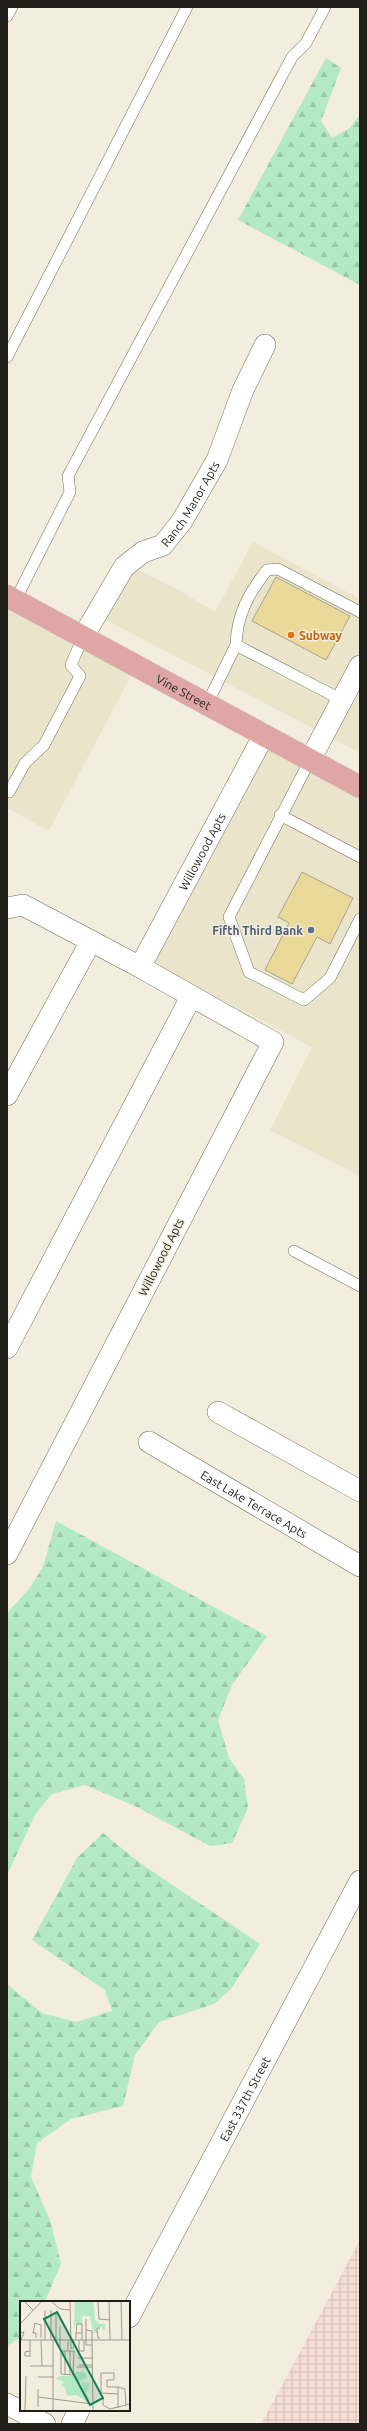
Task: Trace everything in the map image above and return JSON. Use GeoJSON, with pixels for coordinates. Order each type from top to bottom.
{"type":"FeatureCollection","features":[{"type":"Feature","properties":{"kind":"main road","name":"Vine Street"},"geometry":{"type":"LineString","coordinates":[[11,599],[360,787]]}},
{"type":"Feature","properties":{"kind":"street","name":"Ranch Manor Apts"},"geometry":{"type":"LineString","coordinates":[[83,637],[124,567],[143,552],[163,545],[182,521],[217,460],[243,390],[265,345]]}},
{"type":"Feature","properties":{"kind":"street"},"geometry":{"type":"LineString","coordinates":[[310,760],[360,668]]}},
{"type":"Feature","properties":{"kind":"street","name":"Willowood Apts"},"geometry":{"type":"LineString","coordinates":[[140,967],[264,735]]}},
{"type":"Feature","properties":{"kind":"street","name":"Willowood Apts"},"geometry":{"type":"LineString","coordinates":[[7,908],[23,905],[140,967],[273,1042],[7,1554]]}},
{"type":"Feature","properties":{"kind":"street"},"geometry":{"type":"LineString","coordinates":[[7,1095],[91,941]]}},
{"type":"Feature","properties":{"kind":"street"},"geometry":{"type":"LineString","coordinates":[[7,1348],[191,997]]}},
{"type":"Feature","properties":{"kind":"street"},"geometry":{"type":"LineString","coordinates":[[218,1412],[360,1490]]}},
{"type":"Feature","properties":{"kind":"street","name":"East Lake Terrace Apts"},"geometry":{"type":"LineString","coordinates":[[149,1442],[360,1566]]}},
{"type":"Feature","properties":{"kind":"street","name":"East 337th Street"},"geometry":{"type":"LineString","coordinates":[[130,2315],[360,1881]]}},
{"type":"Feature","properties":{"kind":"street"},"geometry":{"type":"LineString","coordinates":[[7,2404],[20,2411]]}},
{"type":"Feature","properties":{"kind":"street"},"geometry":{"type":"LineString","coordinates":[[20,2411],[45,2424]]}},
{"type":"Feature","properties":{"kind":"street"},"geometry":{"type":"LineString","coordinates":[[72,2424],[78,2411]]}},
{"type":"Feature","properties":{"kind":"lane"},"geometry":{"type":"LineString","coordinates":[[7,16],[12,7]]}},
{"type":"Feature","properties":{"kind":"lane"},"geometry":{"type":"LineString","coordinates":[[7,357],[187,7]]}},
{"type":"Feature","properties":{"kind":"lane"},"geometry":{"type":"LineString","coordinates":[[11,599],[70,492],[68,476],[292,57],[306,43],[325,7]]}},
{"type":"Feature","properties":{"kind":"lane"},"geometry":{"type":"LineString","coordinates":[[207,704],[236,645],[236,625],[252,589],[267,570],[278,569],[360,612]]}},
{"type":"Feature","properties":{"kind":"lane"},"geometry":{"type":"LineString","coordinates":[[9,792],[25,763],[44,745],[80,676],[70,665],[83,637]]}},
{"type":"Feature","properties":{"kind":"lane"},"geometry":{"type":"LineString","coordinates":[[236,645],[342,700]]}},
{"type":"Feature","properties":{"kind":"lane"},"geometry":{"type":"LineString","coordinates":[[310,760],[280,815],[229,917],[249,972],[304,1000],[330,978],[360,918]]}},
{"type":"Feature","properties":{"kind":"lane"},"geometry":{"type":"LineString","coordinates":[[280,815],[360,857]]}},
{"type":"Feature","properties":{"kind":"lane"},"geometry":{"type":"LineString","coordinates":[[294,1251],[360,1286]]}},
{"type":"Feature","properties":{"kind":"shaded area"},"geometry":{"type":"Polygon","coordinates":[[[253,542],[360,599],[360,753],[106,620],[134,568],[184,593],[215,612],[253,542]]]}},
{"type":"Feature","properties":{"kind":"shaded area"},"geometry":{"type":"Polygon","coordinates":[[[7,602],[134,670],[49,831],[7,808],[7,602]]]}},
{"type":"Feature","properties":{"kind":"shaded area"},"geometry":{"type":"Polygon","coordinates":[[[266,743],[360,793],[360,1176],[270,1130],[312,1047],[151,962],[266,743]]]}},
{"type":"Feature","properties":{"kind":"shaded area"},"geometry":{"type":"Polygon","coordinates":[[[360,2240],[360,2424],[261,2424],[312,2330],[360,2240]]]}},
{"type":"Feature","properties":{"kind":"green space"},"geometry":{"type":"Polygon","coordinates":[[[326,58],[341,68],[321,121],[332,138],[350,128],[360,114],[360,285],[238,220],[326,58]]]}},
{"type":"Feature","properties":{"kind":"green space"},"geometry":{"type":"Polygon","coordinates":[[[56,1521],[267,1636],[232,1685],[218,1720],[229,1758],[244,1779],[248,1808],[232,1843],[210,1846],[137,1807],[85,1785],[52,1794],[36,1813],[7,1875],[7,1613],[29,1589],[43,1567],[56,1521]]]}},
{"type":"Feature","properties":{"kind":"green space"},"geometry":{"type":"Polygon","coordinates":[[[103,1833],[140,1863],[260,1944],[231,1989],[214,2004],[159,2022],[135,2055],[123,2106],[71,2119],[37,2143],[31,2177],[50,2220],[61,2264],[45,2301],[20,2301],[20,2338],[7,2346],[7,1984],[42,2013],[76,2022],[112,2011],[105,1990],[32,1940],[77,1858],[103,1833]]]}},
{"type":"Feature","properties":{"kind":"building"},"geometry":{"type":"Polygon","coordinates":[[[276,577],[350,616],[326,660],[252,621],[276,577]]]}},
{"type":"Feature","properties":{"kind":"building","name":"Fifth Third Bank"},"geometry":{"type":"Polygon","coordinates":[[[302,872],[353,898],[330,944],[317,937],[292,984],[265,970],[289,923],[278,917],[302,872]]]}},
{"type":"Feature","properties":{"kind":"place","name":"Subway"},"geometry":{"type":"Point","coordinates":[291,635]}},
{"type":"Feature","properties":{"kind":"place","name":"Fifth Third Bank"},"geometry":{"type":"Point","coordinates":[311,930]}}]}
